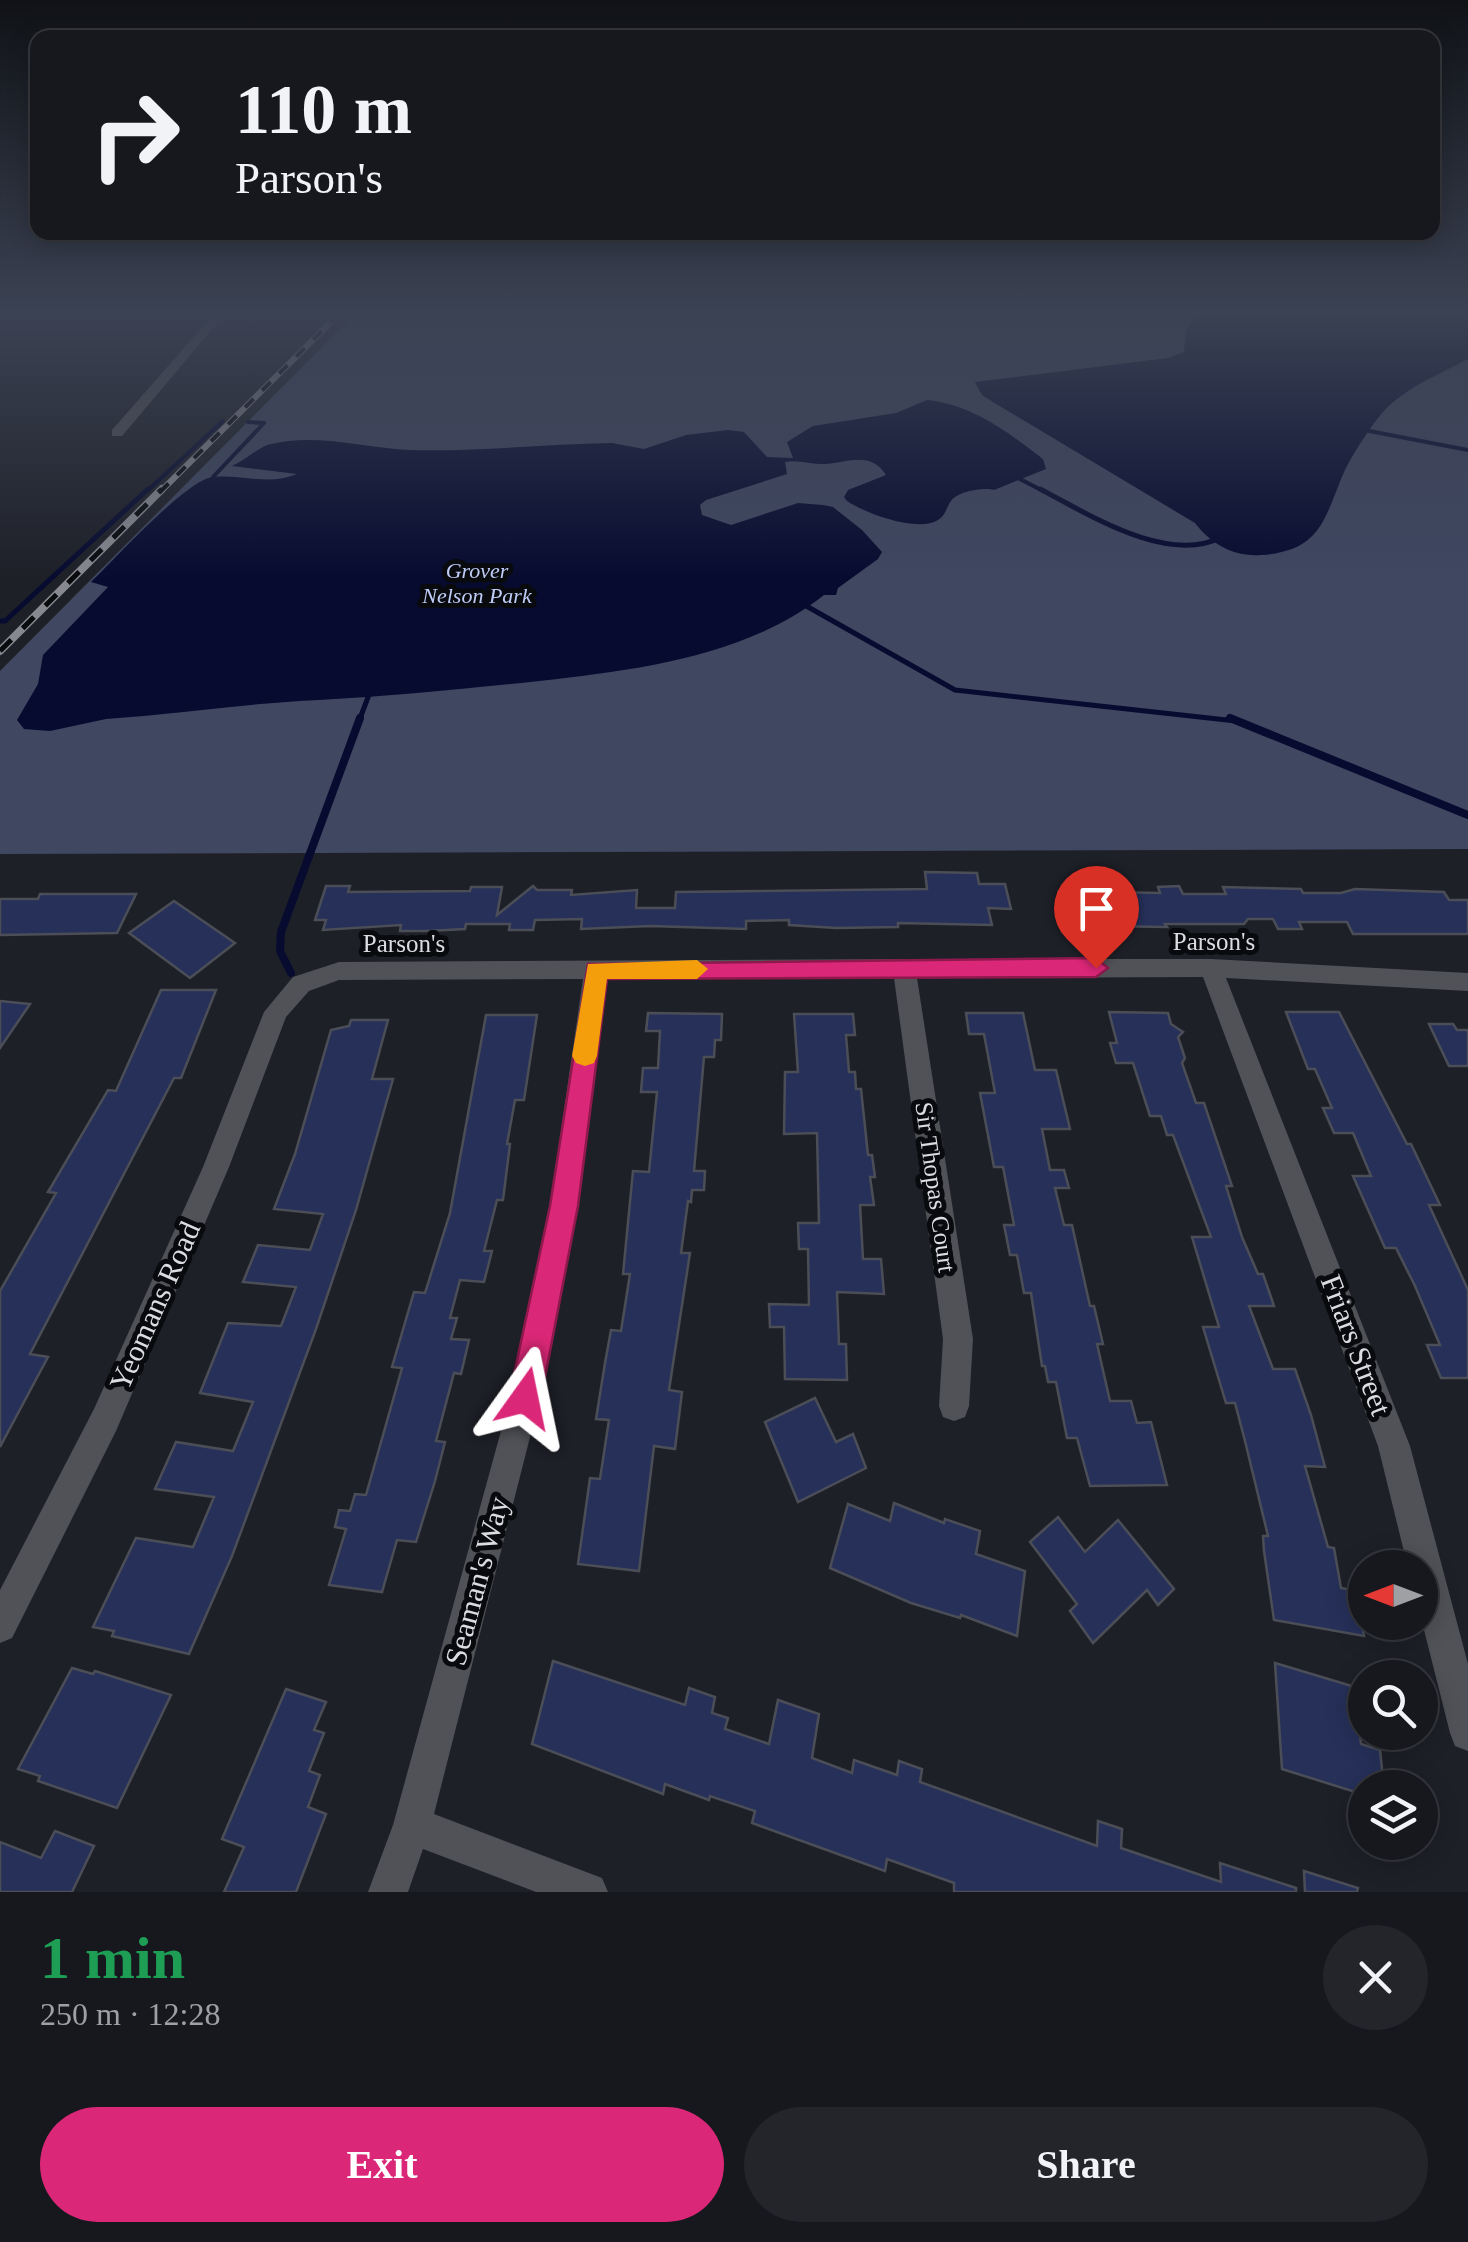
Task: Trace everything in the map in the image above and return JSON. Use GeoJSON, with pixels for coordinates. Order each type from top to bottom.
{"type":"FeatureCollection","features":[{"type":"Feature","properties":{"kind":"street"},"geometry":{"type":"LineString","coordinates":[[117,433],[144,402]]}},
{"type":"Feature","properties":{"kind":"street","name":"Parson's"},"geometry":{"type":"LineString","coordinates":[[301,984],[339,971],[904,968],[1212,968],[1468,982]]}},
{"type":"Feature","properties":{"kind":"street","name":"Sir Thopas Court"},"geometry":{"type":"LineString","coordinates":[[904,968],[958,1339],[954,1406]]}},
{"type":"Feature","properties":{"kind":"street","name":"Friars Street"},"geometry":{"type":"LineString","coordinates":[[1212,968],[1394,1446],[1468,1734]]}},
{"type":"Feature","properties":{"kind":"street","name":"Seaman's Way"},"geometry":{"type":"LineString","coordinates":[[388,1892],[412,1825],[525,1398],[564,1206],[596,970]]}},
{"type":"Feature","properties":{"kind":"street","name":"Yeomans Road"},"geometry":{"type":"LineString","coordinates":[[0,1626],[105,1420],[216,1167],[276,1012],[301,984]]}},
{"type":"Feature","properties":{"kind":"street"},"geometry":{"type":"LineString","coordinates":[[412,1825],[588,1892]]}},
{"type":"Feature","properties":{"kind":"green space","name":"Grover Nelson Park"},"geometry":{"type":"Polygon","coordinates":[[[267,402],[1468,402],[1468,849],[0,854],[0,671],[267,402]]]}},
{"type":"Feature","properties":{"kind":"shaded area"},"geometry":{"type":"Polygon","coordinates":[[[922,402],[959,407],[1016,439],[1043,459],[1046,469],[994,490],[959,495],[941,518],[929,523],[891,520],[847,501],[844,497],[848,490],[886,475],[866,460],[826,464],[785,462],[787,474],[706,500],[700,505],[702,515],[731,525],[798,503],[833,507],[882,552],[838,588],[836,595],[824,595],[794,616],[726,646],[652,665],[512,684],[106,719],[50,731],[24,729],[17,720],[38,684],[43,655],[108,587],[91,582],[186,491],[213,477],[276,479],[297,474],[232,466],[266,446],[305,440],[410,450],[612,443],[644,449],[686,435],[728,430],[744,432],[767,457],[793,458],[787,442],[813,426],[896,413],[922,402]]]}},
{"type":"Feature","properties":{"kind":"shaded area"},"geometry":{"type":"Polygon","coordinates":[[[994,402],[1393,402],[1356,450],[1318,529],[1297,547],[1261,555],[1242,554],[1216,543],[1195,523],[994,402]]]}},
{"type":"Feature","properties":{"kind":"building"},"geometry":{"type":"Polygon","coordinates":[[[925,872],[977,873],[979,884],[1005,884],[1011,909],[988,908],[992,925],[898,923],[898,927],[836,928],[789,925],[789,920],[746,921],[746,929],[581,929],[582,919],[535,920],[533,930],[509,930],[510,924],[466,924],[465,929],[427,931],[400,931],[401,925],[323,930],[326,920],[315,920],[326,886],[350,886],[348,892],[502,887],[497,915],[533,886],[537,890],[572,890],[571,895],[637,890],[636,908],[675,908],[676,892],[927,889],[925,872]]]}},
{"type":"Feature","properties":{"kind":"building"},"geometry":{"type":"Polygon","coordinates":[[[1179,886],[1183,894],[1226,894],[1223,887],[1301,889],[1303,893],[1355,889],[1444,892],[1449,900],[1468,900],[1468,934],[1353,934],[1347,922],[1299,922],[1302,929],[1278,929],[1273,919],[1248,919],[1244,924],[1101,926],[1100,921],[1067,921],[1059,891],[1160,893],[1158,887],[1179,886]]]}},
{"type":"Feature","properties":{"kind":"building"},"geometry":{"type":"Polygon","coordinates":[[[40,894],[136,894],[117,933],[0,935],[0,899],[38,899],[40,894]]]}},
{"type":"Feature","properties":{"kind":"building"},"geometry":{"type":"Polygon","coordinates":[[[174,901],[235,943],[190,978],[129,933],[174,901]]]}},
{"type":"Feature","properties":{"kind":"building"},"geometry":{"type":"Polygon","coordinates":[[[161,990],[216,990],[181,1078],[174,1078],[30,1354],[48,1357],[0,1447],[0,1291],[56,1193],[48,1192],[108,1090],[116,1091],[161,990]]]}},
{"type":"Feature","properties":{"kind":"building"},"geometry":{"type":"Polygon","coordinates":[[[0,1001],[30,1004],[0,1048],[0,1001]]]}},
{"type":"Feature","properties":{"kind":"building"},"geometry":{"type":"Polygon","coordinates":[[[1109,1012],[1168,1013],[1171,1024],[1183,1032],[1178,1037],[1185,1058],[1182,1063],[1196,1103],[1204,1103],[1232,1186],[1226,1186],[1242,1237],[1258,1274],[1263,1274],[1274,1306],[1249,1306],[1273,1369],[1295,1369],[1311,1415],[1325,1467],[1305,1466],[1328,1547],[1334,1548],[1341,1588],[1348,1589],[1348,1633],[1274,1620],[1264,1551],[1263,1536],[1268,1536],[1245,1441],[1235,1403],[1226,1403],[1203,1327],[1219,1327],[1192,1237],[1211,1237],[1173,1135],[1167,1135],[1161,1116],[1150,1116],[1133,1063],[1116,1063],[1110,1043],[1117,1043],[1109,1012]]]}},
{"type":"Feature","properties":{"kind":"building"},"geometry":{"type":"Polygon","coordinates":[[[1286,1012],[1339,1012],[1407,1144],[1411,1144],[1440,1205],[1429,1205],[1468,1290],[1468,1378],[1441,1378],[1427,1345],[1440,1345],[1415,1286],[1396,1248],[1385,1248],[1353,1176],[1371,1176],[1353,1133],[1334,1133],[1323,1108],[1332,1108],[1315,1069],[1308,1069],[1286,1012]]]}},
{"type":"Feature","properties":{"kind":"building"},"geometry":{"type":"Polygon","coordinates":[[[648,1013],[722,1014],[721,1040],[715,1040],[714,1057],[704,1057],[694,1171],[705,1171],[704,1190],[692,1190],[681,1253],[690,1253],[669,1390],[682,1392],[675,1449],[654,1446],[639,1571],[578,1564],[590,1478],[600,1479],[609,1420],[596,1419],[605,1363],[611,1330],[621,1331],[630,1274],[623,1274],[633,1171],[649,1172],[657,1092],[641,1092],[643,1068],[658,1068],[660,1031],[646,1031],[648,1013]]]}},
{"type":"Feature","properties":{"kind":"building"},"geometry":{"type":"Polygon","coordinates":[[[966,1013],[1023,1013],[1035,1070],[1056,1070],[1070,1129],[1042,1129],[1050,1170],[1064,1170],[1069,1188],[1055,1188],[1064,1225],[1072,1225],[1090,1306],[1094,1306],[1103,1344],[1097,1344],[1110,1401],[1131,1401],[1137,1423],[1151,1422],[1167,1485],[1090,1486],[1077,1438],[1067,1438],[1056,1382],[1048,1382],[1042,1366],[1031,1293],[1024,1293],[1017,1255],[1010,1255],[1004,1225],[1014,1225],[1003,1167],[994,1167],[980,1093],[995,1093],[984,1034],[969,1034],[966,1013]]]}},
{"type":"Feature","properties":{"kind":"building"},"geometry":{"type":"Polygon","coordinates":[[[794,1014],[853,1014],[855,1035],[846,1035],[849,1072],[855,1072],[856,1089],[861,1089],[868,1155],[872,1155],[875,1177],[870,1177],[874,1205],[860,1205],[863,1259],[881,1259],[884,1294],[837,1292],[839,1344],[846,1344],[847,1380],[785,1379],[784,1327],[770,1327],[769,1304],[809,1305],[808,1249],[799,1249],[798,1223],[819,1223],[817,1133],[784,1134],[785,1072],[798,1072],[794,1014]]]}},
{"type":"Feature","properties":{"kind":"building"},"geometry":{"type":"Polygon","coordinates":[[[486,1015],[537,1015],[524,1100],[515,1100],[503,1200],[497,1200],[484,1251],[492,1251],[484,1282],[460,1280],[450,1318],[457,1318],[451,1339],[469,1340],[461,1374],[454,1373],[436,1441],[445,1442],[435,1481],[416,1542],[397,1540],[382,1592],[329,1585],[346,1529],[335,1527],[339,1510],[350,1511],[355,1494],[366,1495],[402,1368],[392,1367],[414,1292],[425,1293],[450,1213],[486,1015]]]}},
{"type":"Feature","properties":{"kind":"building"},"geometry":{"type":"Polygon","coordinates":[[[351,1020],[388,1020],[372,1079],[393,1079],[356,1210],[316,1329],[232,1556],[189,1654],[112,1636],[114,1631],[93,1627],[136,1538],[193,1547],[214,1497],[155,1489],[176,1442],[233,1451],[253,1402],[200,1393],[228,1323],[281,1326],[296,1287],[243,1282],[258,1245],[310,1250],[323,1214],[274,1209],[295,1154],[331,1030],[349,1026],[351,1020]]]}},
{"type":"Feature","properties":{"kind":"building"},"geometry":{"type":"Polygon","coordinates":[[[1429,1024],[1453,1024],[1457,1030],[1468,1030],[1468,1066],[1449,1066],[1429,1024]]]}},
{"type":"Feature","properties":{"kind":"building"},"geometry":{"type":"Polygon","coordinates":[[[815,1398],[836,1442],[853,1434],[866,1468],[798,1502],[765,1422],[815,1398]]]}},
{"type":"Feature","properties":{"kind":"building"},"geometry":{"type":"Polygon","coordinates":[[[894,1503],[944,1523],[945,1519],[980,1531],[976,1554],[1025,1571],[1017,1636],[961,1615],[960,1618],[911,1603],[830,1568],[848,1504],[890,1521],[894,1503]]]}},
{"type":"Feature","properties":{"kind":"building"},"geometry":{"type":"Polygon","coordinates":[[[1058,1517],[1085,1552],[1118,1520],[1174,1589],[1158,1605],[1147,1590],[1093,1643],[1070,1611],[1077,1604],[1030,1542],[1058,1517]]]}},
{"type":"Feature","properties":{"kind":"building"},"geometry":{"type":"Polygon","coordinates":[[[553,1661],[685,1705],[689,1688],[715,1697],[712,1713],[728,1718],[725,1729],[769,1744],[778,1700],[819,1714],[812,1758],[852,1773],[854,1760],[897,1775],[899,1761],[922,1769],[920,1782],[1097,1846],[1098,1821],[1122,1829],[1121,1848],[1221,1882],[1220,1863],[1296,1888],[1296,1892],[954,1892],[954,1883],[887,1859],[885,1871],[752,1823],[755,1811],[665,1784],[663,1794],[532,1744],[553,1661]]]}},
{"type":"Feature","properties":{"kind":"building"},"geometry":{"type":"Polygon","coordinates":[[[1275,1663],[1348,1685],[1348,1750],[1380,1750],[1382,1770],[1348,1770],[1348,1790],[1282,1769],[1275,1663]]]}},
{"type":"Feature","properties":{"kind":"building"},"geometry":{"type":"Polygon","coordinates":[[[72,1668],[93,1674],[95,1671],[171,1695],[117,1808],[38,1781],[40,1776],[18,1769],[72,1668]]]}},
{"type":"Feature","properties":{"kind":"building"},"geometry":{"type":"Polygon","coordinates":[[[286,1689],[326,1702],[314,1730],[324,1733],[309,1771],[320,1775],[308,1807],[326,1814],[296,1892],[224,1892],[244,1847],[222,1839],[286,1689]]]}},
{"type":"Feature","properties":{"kind":"building"},"geometry":{"type":"Polygon","coordinates":[[[55,1831],[94,1846],[72,1892],[0,1892],[0,1842],[41,1858],[55,1831]]]}},
{"type":"Feature","properties":{"kind":"building"},"geometry":{"type":"Polygon","coordinates":[[[1304,1871],[1358,1888],[1357,1892],[1305,1892],[1304,1871]]]}},
{"type":"Feature","properties":{"kind":"waterway"},"geometry":{"type":"LineString","coordinates":[[146,492],[223,421]]}},
{"type":"Feature","properties":{"kind":"waterway"},"geometry":{"type":"LineString","coordinates":[[213,482],[213,477],[264,423],[248,422]]}},
{"type":"Feature","properties":{"kind":"waterway"},"geometry":{"type":"LineString","coordinates":[[1364,430],[1468,450]]}},
{"type":"Feature","properties":{"kind":"waterway"},"geometry":{"type":"LineString","coordinates":[[1014,476],[1045,492]]}},
{"type":"Feature","properties":{"kind":"waterway"},"geometry":{"type":"LineString","coordinates":[[0,621],[5,621],[148,489]]}},
{"type":"Feature","properties":{"kind":"waterway"},"geometry":{"type":"LineString","coordinates":[[1040,489],[1105,523],[1153,541],[1200,544],[1222,537]]}},
{"type":"Feature","properties":{"kind":"waterway"},"geometry":{"type":"LineString","coordinates":[[801,603],[955,690],[1236,721]]}},
{"type":"Feature","properties":{"kind":"waterway"},"geometry":{"type":"LineString","coordinates":[[359,721],[370,692]]}},
{"type":"Feature","properties":{"kind":"waterway"},"geometry":{"type":"LineString","coordinates":[[291,973],[280,951],[281,932],[360,718]]}},
{"type":"Feature","properties":{"kind":"waterway"},"geometry":{"type":"LineString","coordinates":[[1230,718],[1468,815]]}},
{"type":"Feature","properties":{"kind":"railway"},"geometry":{"type":"LineString","coordinates":[[160,492],[250,402]]}},
{"type":"Feature","properties":{"kind":"railway"},"geometry":{"type":"LineString","coordinates":[[0,651],[162,489]]}},
{"type":"Feature","properties":{"kind":"slow traffic"},"geometry":{"type":"LineString","coordinates":[[585,1056],[596,970],[697,969]]}},
{"type":"Feature","properties":{"kind":"route"},"geometry":{"type":"LineString","coordinates":[[525,1398],[564,1206],[596,970],[1096,968]]}}]}
